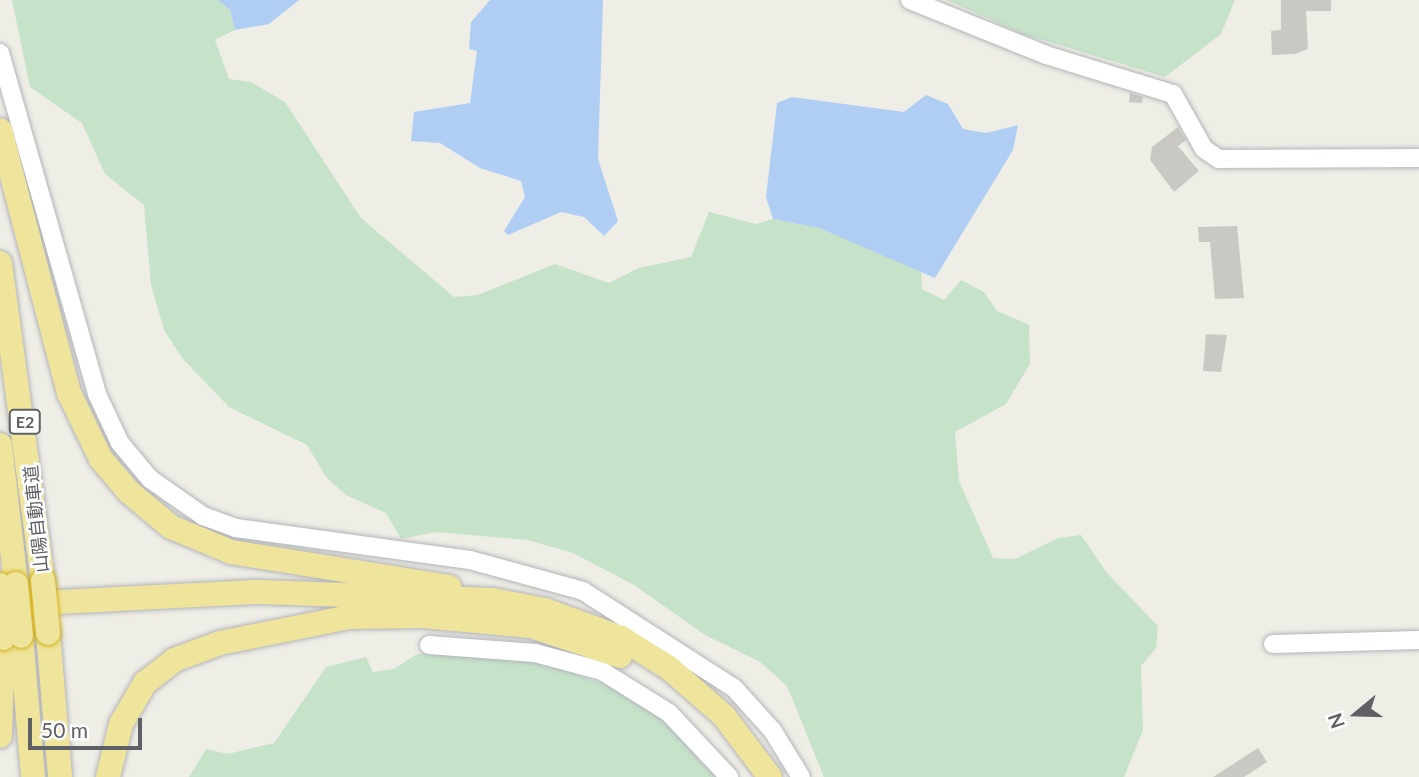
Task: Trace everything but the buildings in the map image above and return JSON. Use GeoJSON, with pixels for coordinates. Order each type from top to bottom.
{"type":"FeatureCollection","features":[{"type":"Feature","properties":{"kind":"highway"},"geometry":{"type":"LineString","coordinates":[[0,130],[74,409],[101,459],[138,502],[172,527],[231,552],[468,590],[492,600],[580,620],[647,653],[716,707],[770,777]]}},
{"type":"Feature","properties":{"kind":"highway","name":"山陽自動車道"},"geometry":{"type":"LineString","coordinates":[[0,263],[43,581],[60,777]]}},
{"type":"Feature","properties":{"kind":"highway","name":"山陽自動車道"},"geometry":{"type":"LineString","coordinates":[[0,445],[8,631],[33,777]]}},
{"type":"Feature","properties":{"kind":"highway"},"geometry":{"type":"LineString","coordinates":[[0,605],[213,592],[492,600]]}},
{"type":"Feature","properties":{"kind":"highway"},"geometry":{"type":"LineString","coordinates":[[0,736],[8,631],[248,606],[329,608],[349,617]]}},
{"type":"Feature","properties":{"kind":"highway"},"geometry":{"type":"LineString","coordinates":[[108,777],[127,709],[166,665],[220,643],[349,617],[488,620],[605,648],[688,701],[753,777]]}},
{"type":"Feature","properties":{"kind":"street"},"geometry":{"type":"LineString","coordinates":[[910,0],[1046,55],[1173,94],[1204,149],[1220,159],[1419,158]]}},
{"type":"Feature","properties":{"kind":"street"},"geometry":{"type":"LineString","coordinates":[[0,53],[97,394],[120,443],[150,479],[203,516],[236,528],[470,560],[583,591],[734,688],[772,730],[801,777]]}},
{"type":"Feature","properties":{"kind":"street"},"geometry":{"type":"LineString","coordinates":[[1273,644],[1419,640]]}},
{"type":"Feature","properties":{"kind":"street"},"geometry":{"type":"LineString","coordinates":[[429,645],[521,651],[602,671],[669,713],[729,777]]}},
{"type":"Feature","properties":{"kind":"green space"},"geometry":{"type":"Polygon","coordinates":[[[12,0],[218,0],[230,10],[235,30],[215,40],[229,79],[251,82],[285,102],[361,218],[454,297],[478,295],[555,264],[609,283],[639,268],[691,257],[709,212],[756,224],[773,219],[819,228],[921,268],[922,289],[944,300],[961,280],[984,292],[997,311],[1029,325],[1030,364],[1006,404],[955,432],[959,481],[993,558],[1015,559],[1058,538],[1081,535],[1107,573],[1158,626],[1156,648],[1141,666],[1143,730],[1124,777],[824,777],[787,686],[760,662],[705,635],[634,585],[573,553],[528,540],[436,532],[401,539],[386,513],[346,495],[326,477],[307,445],[229,407],[182,358],[164,330],[151,285],[144,205],[105,174],[82,123],[30,87],[12,0]]]}},
{"type":"Feature","properties":{"kind":"green space"},"geometry":{"type":"Polygon","coordinates":[[[947,0],[1235,0],[1221,34],[1165,77],[1023,34],[947,0]]]}},
{"type":"Feature","properties":{"kind":"green space"},"geometry":{"type":"Polygon","coordinates":[[[458,653],[540,662],[607,685],[675,728],[719,777],[189,777],[206,749],[228,754],[274,743],[326,667],[366,657],[373,672],[394,669],[417,654],[458,653]]]}},
{"type":"Feature","properties":{"kind":"water"},"geometry":{"type":"Polygon","coordinates":[[[218,0],[299,0],[269,24],[235,30],[230,10],[218,0]]]}},
{"type":"Feature","properties":{"kind":"water"},"geometry":{"type":"Polygon","coordinates":[[[490,0],[603,0],[598,159],[618,221],[604,236],[584,217],[561,212],[508,235],[504,231],[525,197],[521,181],[480,168],[440,143],[411,141],[414,112],[470,103],[477,51],[469,49],[471,22],[490,0]]]}},
{"type":"Feature","properties":{"kind":"water"},"geometry":{"type":"Polygon","coordinates":[[[926,95],[948,104],[963,129],[986,133],[1018,125],[1013,150],[935,278],[819,228],[773,219],[766,197],[777,103],[792,97],[904,112],[926,95]]]}}]}
